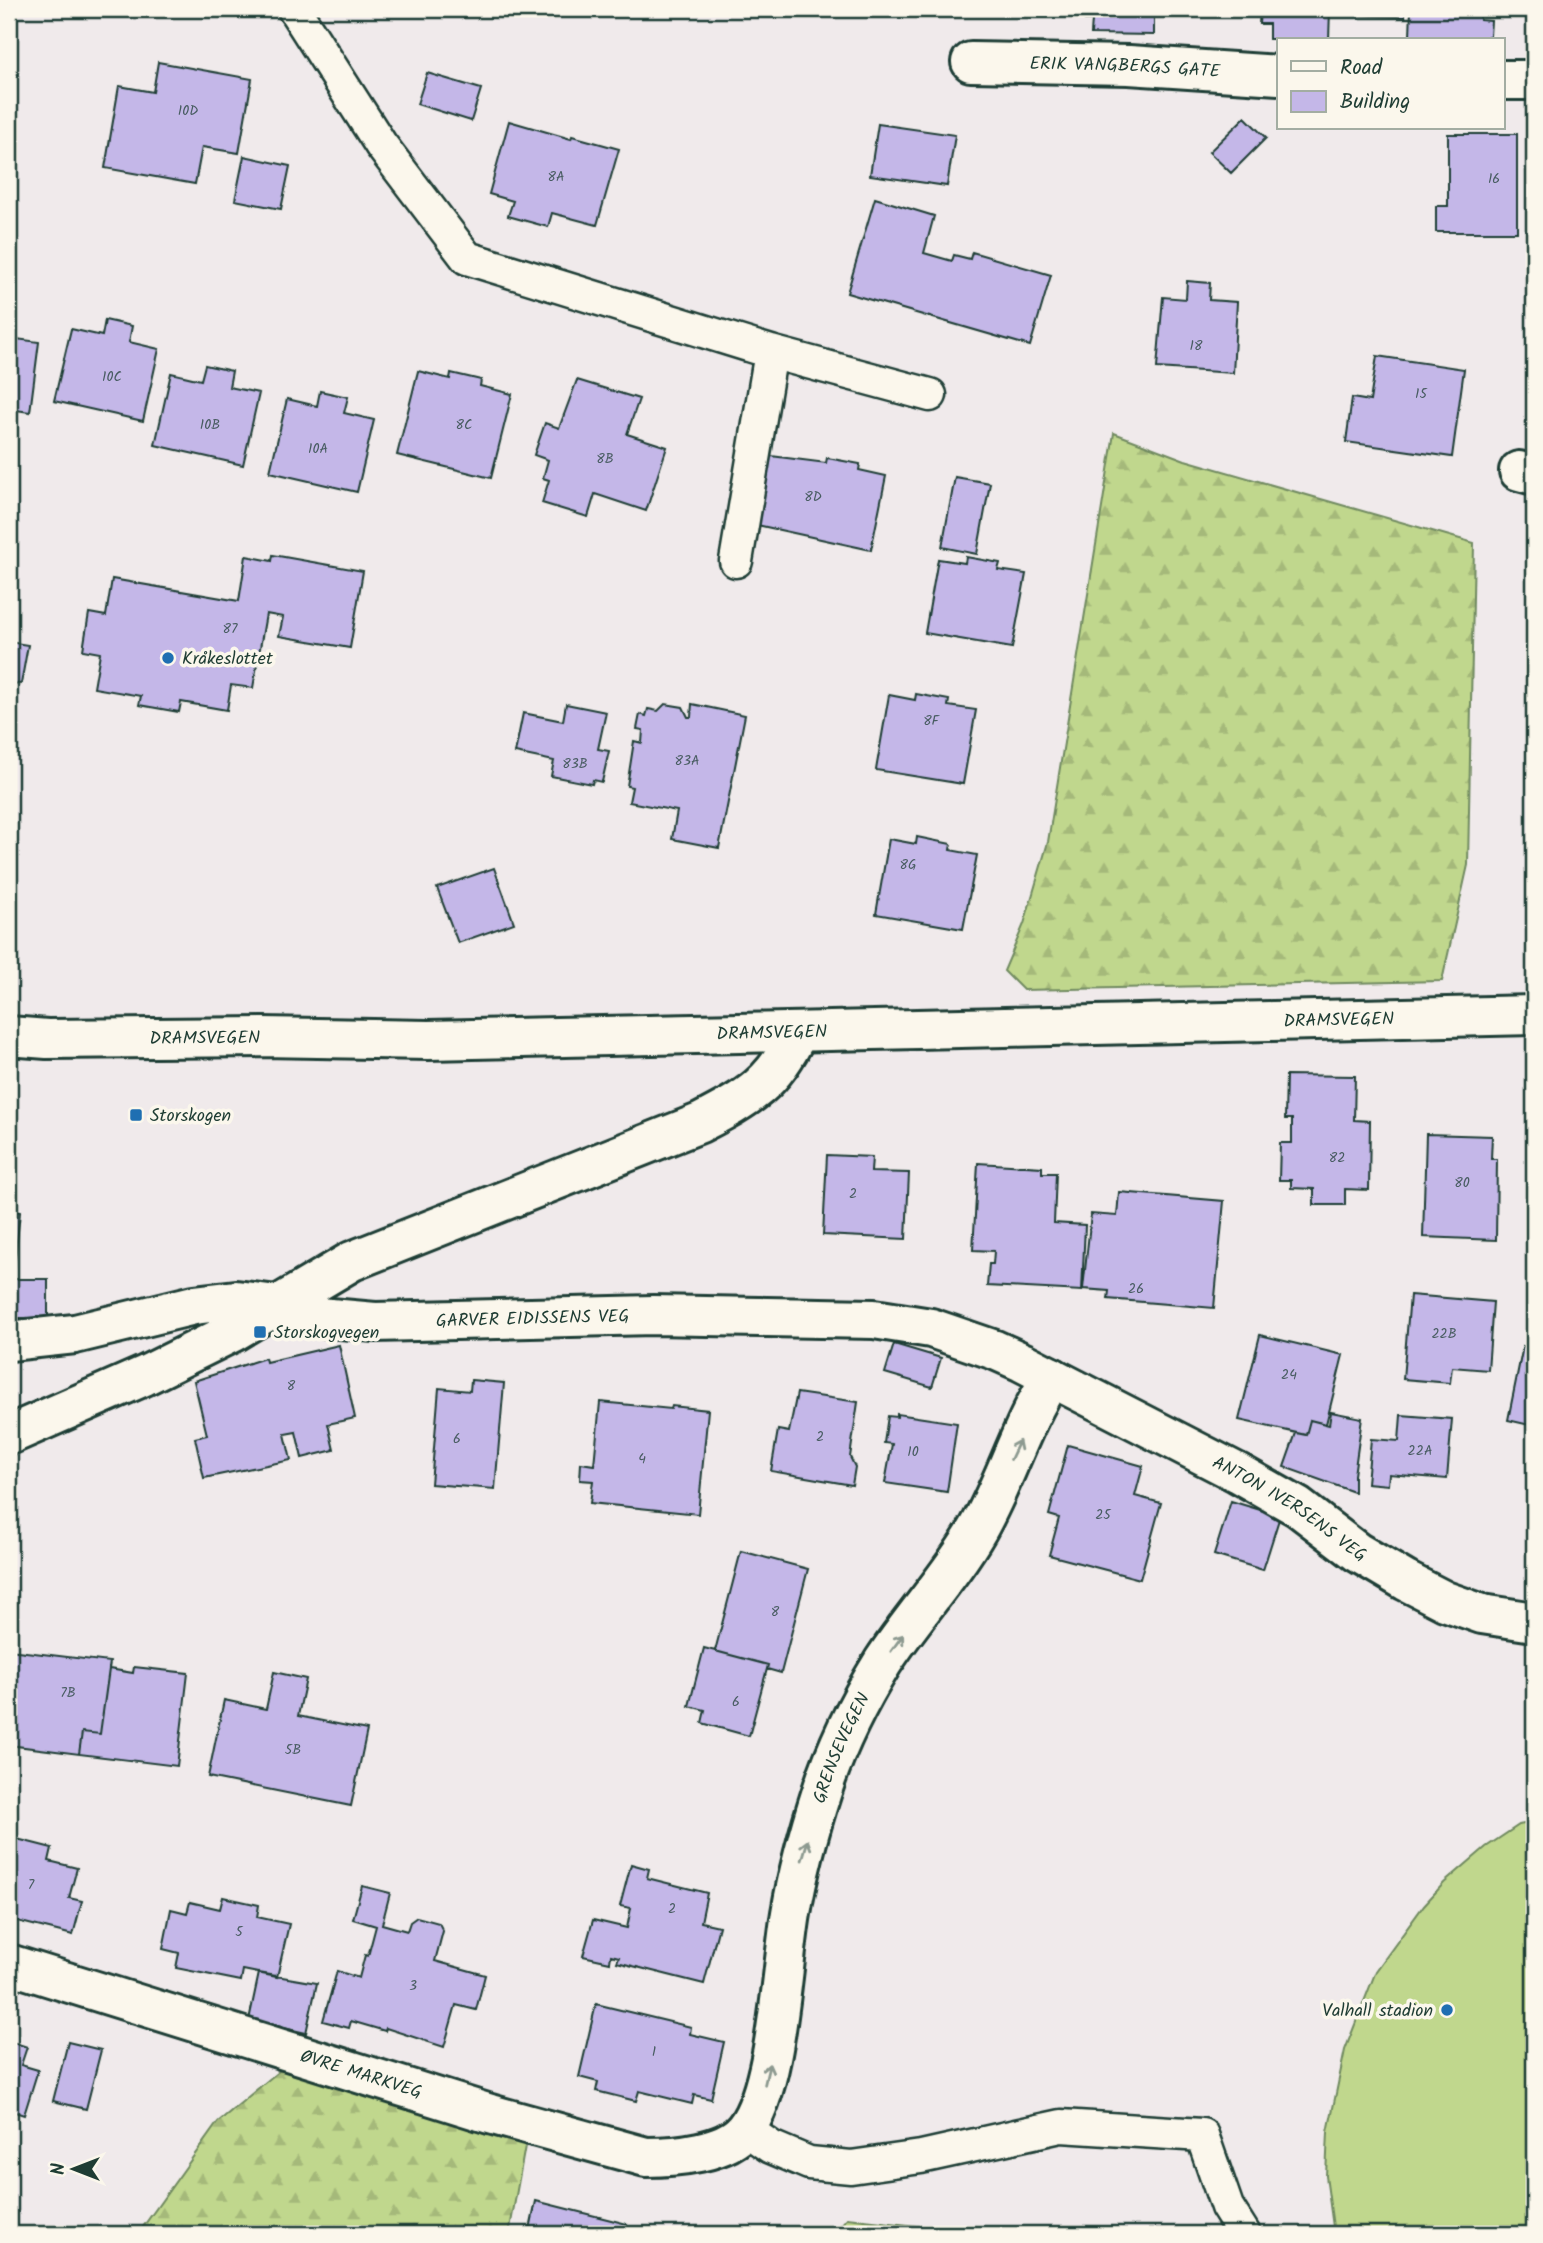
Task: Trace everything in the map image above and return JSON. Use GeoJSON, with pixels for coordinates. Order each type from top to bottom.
{"type":"FeatureCollection","features":[{"type":"Feature","properties":{"kind":"street","name":"ERIK VANGBERGS GATE"},"geometry":{"type":"LineString","coordinates":[[971,62],[1129,65],[1277,75]]}},
{"type":"Feature","properties":{"kind":"street"},"geometry":{"type":"LineString","coordinates":[[1504,80],[1534,80]]}},
{"type":"Feature","properties":{"kind":"street","name":"DRAMSVEGEN"},"geometry":{"type":"LineString","coordinates":[[9,1036],[47,1039],[263,1037],[428,1040],[1534,1015]]}},
{"type":"Feature","properties":{"kind":"street"},"geometry":{"type":"LineString","coordinates":[[9,1435],[144,1376],[233,1332],[352,1261],[700,1123],[748,1098],[779,1067],[798,1032]]}},
{"type":"Feature","properties":{"kind":"street","name":"GARVER EIDISSENS VEG"},"geometry":{"type":"LineString","coordinates":[[9,1340],[75,1334],[194,1305],[236,1300],[277,1306],[319,1317],[375,1322],[653,1315],[874,1319],[930,1328],[995,1350],[1052,1377]]}},
{"type":"Feature","properties":{"kind":"street","name":"ANTON IVERSENS VEG"},"geometry":{"type":"LineString","coordinates":[[1052,1377],[1298,1507],[1357,1552],[1445,1601],[1482,1614],[1534,1622]]}},
{"type":"Feature","properties":{"kind":"street","name":"GRENSEVEGEN"},"geometry":{"type":"LineString","coordinates":[[732,2138],[763,2091],[770,2063],[791,1913],[802,1862],[827,1778],[883,1662],[978,1528],[1039,1397],[1052,1377]]}},
{"type":"Feature","properties":{"kind":"street","name":"ØVRE MARKVEG"},"geometry":{"type":"LineString","coordinates":[[9,1964],[478,2110],[646,2157],[663,2157],[732,2138]]}},
{"type":"Feature","properties":{"kind":"lane"},"geometry":{"type":"LineString","coordinates":[[294,9],[381,145],[467,258],[771,352],[930,395]]}},
{"type":"Feature","properties":{"kind":"lane"},"geometry":{"type":"LineString","coordinates":[[736,561],[771,352]]}},
{"type":"Feature","properties":{"kind":"lane"},"geometry":{"type":"LineString","coordinates":[[732,2138],[771,2147],[809,2163],[850,2167],[921,2157],[1061,2126],[1202,2135],[1227,2207],[1244,2234]]}},
{"type":"Feature","properties":{"kind":"green space"},"geometry":{"type":"Polygon","coordinates":[[[1114,433],[1185,460],[1474,543],[1468,865],[1442,981],[1023,990],[1004,971],[1024,924],[1048,842],[1114,433]]]}},
{"type":"Feature","properties":{"kind":"green space","name":"Valhall stadion"},"geometry":{"type":"Polygon","coordinates":[[[1534,1822],[1534,2234],[1334,2234],[1326,2176],[1328,2132],[1345,2050],[1376,1971],[1424,1905],[1444,1883],[1486,1847],[1519,1825],[1534,1822]]]}},
{"type":"Feature","properties":{"kind":"green space"},"geometry":{"type":"Polygon","coordinates":[[[292,2060],[531,2113],[509,2234],[138,2234],[218,2122],[292,2060]]]}},
{"type":"Feature","properties":{"kind":"green space"},"geometry":{"type":"Polygon","coordinates":[[[847,2218],[987,2234],[833,2234],[847,2218]]]}},
{"type":"Feature","properties":{"kind":"building"},"geometry":{"type":"Polygon","coordinates":[[[1085,9],[1154,9],[1154,35],[1091,34],[1092,20],[1085,20],[1085,9]]]}},
{"type":"Feature","properties":{"kind":"building"},"geometry":{"type":"Polygon","coordinates":[[[1260,9],[1330,9],[1329,38],[1269,39],[1269,24],[1259,24],[1260,9]]]}},
{"type":"Feature","properties":{"kind":"building"},"geometry":{"type":"Polygon","coordinates":[[[1345,9],[1405,9],[1405,17],[1345,15],[1345,9]]]}},
{"type":"Feature","properties":{"kind":"building"},"geometry":{"type":"Polygon","coordinates":[[[1411,9],[1480,9],[1480,20],[1491,21],[1488,38],[1410,37],[1411,9]]]}},
{"type":"Feature","properties":{"kind":"building"},"geometry":{"type":"Polygon","coordinates":[[[158,62],[252,79],[239,153],[202,147],[195,184],[105,168],[119,86],[153,92],[158,62]]]}},
{"type":"Feature","properties":{"kind":"building"},"geometry":{"type":"Polygon","coordinates":[[[427,73],[481,89],[471,121],[417,104],[427,73]]]}},
{"type":"Feature","properties":{"kind":"building"},"geometry":{"type":"Polygon","coordinates":[[[1245,117],[1266,138],[1231,173],[1209,152],[1245,117]]]}},
{"type":"Feature","properties":{"kind":"building"},"geometry":{"type":"Polygon","coordinates":[[[509,121],[571,139],[572,136],[619,149],[597,225],[552,213],[548,227],[508,216],[513,201],[489,194],[509,121]]]}},
{"type":"Feature","properties":{"kind":"building"},"geometry":{"type":"Polygon","coordinates":[[[878,124],[955,135],[947,186],[870,175],[878,124]]]}},
{"type":"Feature","properties":{"kind":"building"},"geometry":{"type":"Polygon","coordinates":[[[1448,134],[1517,134],[1517,232],[1436,232],[1436,206],[1448,206],[1448,134]]]}},
{"type":"Feature","properties":{"kind":"building"},"geometry":{"type":"Polygon","coordinates":[[[244,156],[290,166],[281,209],[235,200],[244,156]]]}},
{"type":"Feature","properties":{"kind":"building"},"geometry":{"type":"Polygon","coordinates":[[[875,198],[934,216],[924,253],[952,261],[954,255],[970,259],[972,252],[1051,275],[1030,346],[847,293],[875,198]]]}},
{"type":"Feature","properties":{"kind":"building"},"geometry":{"type":"Polygon","coordinates":[[[1187,281],[1210,283],[1209,300],[1237,302],[1233,373],[1157,368],[1163,297],[1186,299],[1187,281]]]}},
{"type":"Feature","properties":{"kind":"building"},"geometry":{"type":"Polygon","coordinates":[[[105,320],[132,326],[129,342],[159,349],[143,421],[54,401],[71,329],[102,336],[105,320]]]}},
{"type":"Feature","properties":{"kind":"building"},"geometry":{"type":"Polygon","coordinates":[[[9,338],[39,342],[30,412],[9,409],[9,338]]]}},
{"type":"Feature","properties":{"kind":"building"},"geometry":{"type":"Polygon","coordinates":[[[1377,356],[1464,369],[1452,457],[1346,442],[1352,398],[1370,401],[1377,356]]]}},
{"type":"Feature","properties":{"kind":"building"},"geometry":{"type":"Polygon","coordinates":[[[205,365],[232,371],[229,387],[259,393],[243,465],[155,445],[171,373],[201,380],[205,365]]]}},
{"type":"Feature","properties":{"kind":"building"},"geometry":{"type":"Polygon","coordinates":[[[418,371],[450,379],[451,373],[481,380],[480,386],[512,394],[491,478],[397,455],[418,371]]]}},
{"type":"Feature","properties":{"kind":"building"},"geometry":{"type":"Polygon","coordinates":[[[577,380],[639,399],[627,434],[667,447],[646,511],[595,494],[588,517],[542,503],[549,480],[543,478],[548,460],[534,455],[545,423],[559,428],[577,380]]]}},
{"type":"Feature","properties":{"kind":"building"},"geometry":{"type":"Polygon","coordinates":[[[320,391],[348,397],[344,413],[374,420],[357,492],[270,472],[287,399],[317,406],[320,391]]]}},
{"type":"Feature","properties":{"kind":"building"},"geometry":{"type":"Polygon","coordinates":[[[771,456],[826,463],[827,458],[860,464],[859,470],[886,476],[871,550],[757,525],[771,456]]]}},
{"type":"Feature","properties":{"kind":"building"},"geometry":{"type":"Polygon","coordinates":[[[955,477],[990,483],[977,554],[942,547],[955,477]]]}},
{"type":"Feature","properties":{"kind":"building"},"geometry":{"type":"Polygon","coordinates":[[[273,555],[363,571],[350,648],[279,636],[283,617],[266,614],[253,688],[231,685],[227,710],[181,702],[179,712],[139,705],[141,696],[94,688],[100,653],[83,650],[89,613],[106,616],[112,579],[239,601],[246,556],[272,561],[273,555]]]}},
{"type":"Feature","properties":{"kind":"building"},"geometry":{"type":"Polygon","coordinates":[[[966,557],[1000,563],[998,570],[1026,574],[1012,648],[925,633],[938,559],[965,563],[966,557]]]}},
{"type":"Feature","properties":{"kind":"building"},"geometry":{"type":"Polygon","coordinates":[[[9,642],[28,645],[21,684],[9,683],[9,642]]]}},
{"type":"Feature","properties":{"kind":"building"},"geometry":{"type":"Polygon","coordinates":[[[916,694],[949,700],[948,706],[976,710],[963,784],[876,770],[889,695],[915,700],[916,694]]]}},
{"type":"Feature","properties":{"kind":"building"},"geometry":{"type":"Polygon","coordinates":[[[566,704],[606,712],[598,749],[609,751],[602,782],[593,780],[592,784],[551,776],[554,761],[515,753],[523,713],[563,721],[566,704]]]}},
{"type":"Feature","properties":{"kind":"building"},"geometry":{"type":"Polygon","coordinates":[[[665,704],[683,707],[688,717],[691,717],[692,704],[745,715],[719,848],[672,839],[677,811],[629,802],[632,787],[627,786],[634,741],[642,743],[643,730],[637,729],[640,714],[646,716],[648,709],[658,711],[665,704]]]}},
{"type":"Feature","properties":{"kind":"building"},"geometry":{"type":"Polygon","coordinates":[[[917,837],[951,844],[950,850],[977,855],[963,929],[876,914],[889,839],[916,844],[917,837]]]}},
{"type":"Feature","properties":{"kind":"building"},"geometry":{"type":"Polygon","coordinates":[[[494,868],[514,923],[458,943],[437,888],[494,868]]]}},
{"type":"Feature","properties":{"kind":"building"},"geometry":{"type":"Polygon","coordinates":[[[1286,1075],[1355,1076],[1354,1120],[1370,1121],[1369,1190],[1345,1189],[1345,1205],[1314,1205],[1314,1189],[1291,1188],[1291,1180],[1279,1180],[1280,1143],[1292,1143],[1292,1119],[1285,1119],[1286,1075]]]}},
{"type":"Feature","properties":{"kind":"building"},"geometry":{"type":"Polygon","coordinates":[[[1426,1134],[1492,1136],[1491,1159],[1497,1159],[1496,1240],[1423,1237],[1426,1134]]]}},
{"type":"Feature","properties":{"kind":"building"},"geometry":{"type":"Polygon","coordinates":[[[827,1155],[872,1157],[871,1172],[909,1173],[906,1239],[823,1235],[827,1155]]]}},
{"type":"Feature","properties":{"kind":"building"},"geometry":{"type":"Polygon","coordinates":[[[978,1163],[1042,1167],[1042,1173],[1056,1173],[1054,1223],[1085,1225],[1082,1291],[987,1286],[989,1264],[993,1264],[994,1251],[973,1250],[978,1163]]]}},
{"type":"Feature","properties":{"kind":"building"},"geometry":{"type":"Polygon","coordinates":[[[1119,1192],[1224,1201],[1214,1308],[1108,1299],[1109,1291],[1083,1289],[1091,1214],[1117,1216],[1119,1192]]]}},
{"type":"Feature","properties":{"kind":"building"},"geometry":{"type":"Polygon","coordinates":[[[9,1210],[20,1212],[14,1270],[9,1270],[9,1210]]]}},
{"type":"Feature","properties":{"kind":"building"},"geometry":{"type":"Polygon","coordinates":[[[9,1279],[48,1279],[48,1318],[9,1318],[9,1279]]]}},
{"type":"Feature","properties":{"kind":"building"},"geometry":{"type":"Polygon","coordinates":[[[1410,1295],[1493,1302],[1488,1370],[1452,1367],[1450,1383],[1403,1379],[1410,1295]]]}},
{"type":"Feature","properties":{"kind":"building"},"geometry":{"type":"Polygon","coordinates":[[[1260,1335],[1343,1355],[1326,1424],[1310,1420],[1306,1435],[1239,1420],[1260,1335]]]}},
{"type":"Feature","properties":{"kind":"building"},"geometry":{"type":"Polygon","coordinates":[[[894,1344],[941,1358],[932,1387],[885,1373],[894,1344]]]}},
{"type":"Feature","properties":{"kind":"building"},"geometry":{"type":"Polygon","coordinates":[[[339,1345],[355,1418],[328,1424],[334,1450],[302,1458],[296,1432],[285,1434],[291,1460],[204,1478],[195,1438],[207,1435],[194,1381],[265,1358],[266,1362],[339,1345]]]}},
{"type":"Feature","properties":{"kind":"building"},"geometry":{"type":"Polygon","coordinates":[[[1523,1346],[1534,1348],[1534,1426],[1508,1420],[1523,1346]]]}},
{"type":"Feature","properties":{"kind":"building"},"geometry":{"type":"Polygon","coordinates":[[[471,1380],[504,1383],[495,1489],[431,1484],[439,1388],[470,1391],[471,1380]]]}},
{"type":"Feature","properties":{"kind":"building"},"geometry":{"type":"Polygon","coordinates":[[[797,1393],[858,1402],[850,1457],[855,1467],[852,1485],[771,1471],[778,1430],[789,1432],[797,1393]]]}},
{"type":"Feature","properties":{"kind":"building"},"geometry":{"type":"Polygon","coordinates":[[[600,1402],[708,1410],[698,1514],[590,1503],[593,1481],[580,1480],[581,1463],[594,1465],[600,1402]]]}},
{"type":"Feature","properties":{"kind":"building"},"geometry":{"type":"Polygon","coordinates":[[[1331,1412],[1362,1418],[1354,1492],[1284,1467],[1296,1433],[1306,1435],[1310,1420],[1329,1425],[1331,1412]]]}},
{"type":"Feature","properties":{"kind":"building"},"geometry":{"type":"Polygon","coordinates":[[[897,1414],[957,1423],[947,1492],[885,1483],[892,1444],[884,1443],[888,1416],[897,1417],[897,1414]]]}},
{"type":"Feature","properties":{"kind":"building"},"geometry":{"type":"Polygon","coordinates":[[[1401,1415],[1452,1419],[1447,1479],[1389,1474],[1388,1485],[1367,1483],[1371,1439],[1399,1441],[1401,1415]]]}},
{"type":"Feature","properties":{"kind":"building"},"geometry":{"type":"Polygon","coordinates":[[[1068,1445],[1143,1466],[1135,1496],[1161,1503],[1140,1579],[1049,1555],[1059,1518],[1049,1515],[1068,1445]]]}},
{"type":"Feature","properties":{"kind":"building"},"geometry":{"type":"Polygon","coordinates":[[[1231,1501],[1280,1516],[1263,1570],[1214,1555],[1231,1501]]]}},
{"type":"Feature","properties":{"kind":"building"},"geometry":{"type":"Polygon","coordinates":[[[741,1551],[808,1569],[781,1673],[767,1669],[768,1665],[715,1651],[741,1551]]]}},
{"type":"Feature","properties":{"kind":"building"},"geometry":{"type":"Polygon","coordinates":[[[704,1648],[768,1665],[749,1736],[702,1723],[705,1710],[689,1706],[704,1648]]]}},
{"type":"Feature","properties":{"kind":"building"},"geometry":{"type":"Polygon","coordinates":[[[9,1650],[110,1662],[100,1734],[82,1732],[79,1754],[9,1745],[9,1650]]]}},
{"type":"Feature","properties":{"kind":"building"},"geometry":{"type":"Polygon","coordinates":[[[134,1667],[188,1673],[177,1766],[79,1754],[82,1732],[100,1734],[109,1669],[133,1673],[134,1667]]]}},
{"type":"Feature","properties":{"kind":"building"},"geometry":{"type":"Polygon","coordinates":[[[274,1672],[306,1679],[298,1716],[367,1730],[351,1806],[208,1777],[224,1700],[266,1709],[274,1672]]]}},
{"type":"Feature","properties":{"kind":"building"},"geometry":{"type":"Polygon","coordinates":[[[9,1837],[52,1848],[49,1861],[77,1868],[69,1898],[82,1901],[73,1935],[9,1919],[9,1837]]]}},
{"type":"Feature","properties":{"kind":"building"},"geometry":{"type":"Polygon","coordinates":[[[631,1864],[649,1869],[647,1878],[707,1893],[701,1922],[719,1926],[704,1984],[617,1962],[619,1957],[611,1955],[610,1962],[583,1956],[593,1920],[627,1928],[631,1908],[620,1906],[631,1864]]]}},
{"type":"Feature","properties":{"kind":"building"},"geometry":{"type":"Polygon","coordinates":[[[362,1886],[390,1893],[382,1924],[407,1931],[410,1922],[417,1917],[439,1923],[443,1931],[435,1961],[485,1975],[476,2010],[456,2005],[444,2047],[386,2028],[385,2031],[351,2021],[349,2028],[323,2021],[337,1971],[359,1978],[365,1955],[368,1956],[376,1926],[353,1919],[362,1886]]]}},
{"type":"Feature","properties":{"kind":"building"},"geometry":{"type":"Polygon","coordinates":[[[223,1897],[259,1905],[257,1917],[289,1924],[277,1977],[243,1970],[241,1981],[176,1968],[179,1953],[163,1949],[171,1909],[187,1913],[190,1902],[220,1909],[223,1897]]]}},
{"type":"Feature","properties":{"kind":"building"},"geometry":{"type":"Polygon","coordinates":[[[259,1973],[317,1983],[306,2033],[249,2020],[259,1973]]]}},
{"type":"Feature","properties":{"kind":"building"},"geometry":{"type":"Polygon","coordinates":[[[596,2004],[691,2027],[690,2034],[724,2042],[711,2099],[694,2095],[692,2104],[639,2091],[636,2101],[596,2091],[598,2082],[579,2077],[596,2004]]]}},
{"type":"Feature","properties":{"kind":"building"},"geometry":{"type":"Polygon","coordinates":[[[9,2041],[27,2047],[21,2065],[38,2070],[24,2115],[9,2110],[9,2041]]]}},
{"type":"Feature","properties":{"kind":"building"},"geometry":{"type":"Polygon","coordinates":[[[68,2042],[101,2050],[86,2109],[53,2101],[68,2042]]]}},
{"type":"Feature","properties":{"kind":"building"},"geometry":{"type":"Polygon","coordinates":[[[536,2201],[627,2224],[625,2234],[529,2234],[536,2201]]]}},
{"type":"Feature","properties":{"kind":"place","name":"Kråkeslottet"},"geometry":{"type":"Point","coordinates":[168,658]}},
{"type":"Feature","properties":{"kind":"place","name":"Storskogen"},"geometry":{"type":"Point","coordinates":[136,1115]}},
{"type":"Feature","properties":{"kind":"place","name":"Storskogvegen"},"geometry":{"type":"Point","coordinates":[260,1332]}},
{"type":"Feature","properties":{"kind":"place","name":"Valhall stadion"},"geometry":{"type":"Point","coordinates":[1447,2010]}}]}
